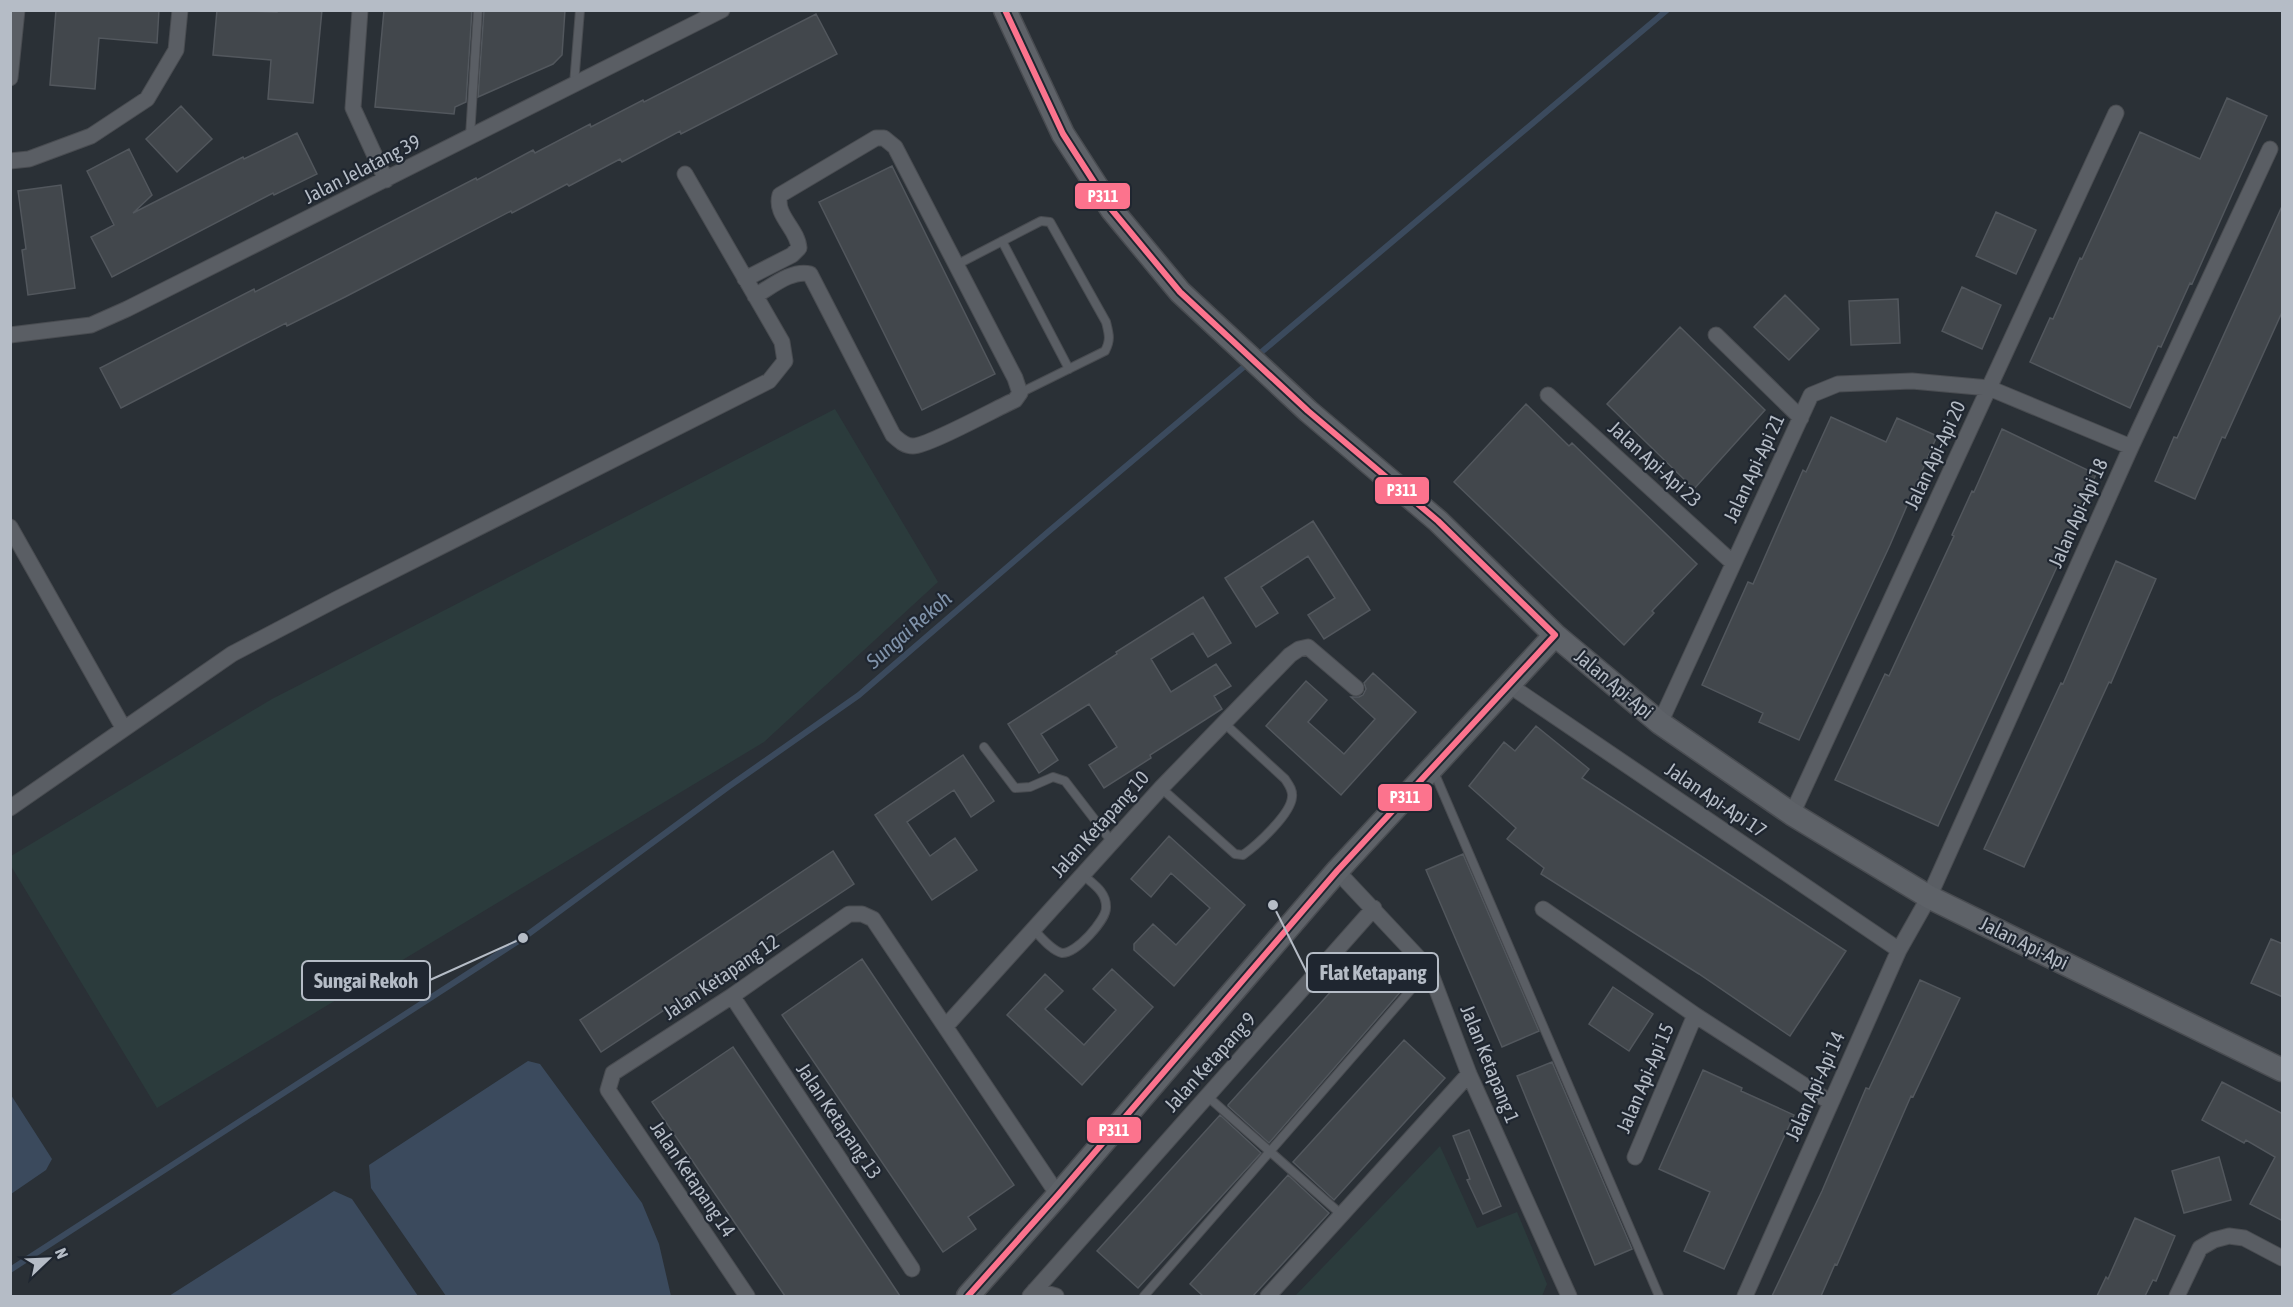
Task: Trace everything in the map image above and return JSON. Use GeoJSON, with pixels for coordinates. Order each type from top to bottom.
{"type":"FeatureCollection","features":[{"type":"Feature","properties":{"kind":"street"},"geometry":{"type":"LineString","coordinates":[[10,78],[17,10]]}},
{"type":"Feature","properties":{"kind":"street"},"geometry":{"type":"LineString","coordinates":[[10,161],[29,159],[91,136],[147,99],[176,50],[180,10]]}},
{"type":"Feature","properties":{"kind":"street"},"geometry":{"type":"LineString","coordinates":[[360,10],[353,108],[386,180]]}},
{"type":"Feature","properties":{"kind":"street","name":"Jalan Jelatang 39"},"geometry":{"type":"LineString","coordinates":[[10,335],[91,325],[127,309],[722,10]]}},
{"type":"Feature","properties":{"kind":"street","name":"Jalan Api-Api"},"geometry":{"type":"LineString","coordinates":[[1005,10],[1063,134],[1112,210],[1180,292],[1308,411],[1438,521],[1555,635],[1660,723],[1792,814],[1929,897],[2283,1070]]}},
{"type":"Feature","properties":{"kind":"street","name":"Jalan Api-Api 20"},"geometry":{"type":"LineString","coordinates":[[1792,814],[2116,113]]}},
{"type":"Feature","properties":{"kind":"street"},"geometry":{"type":"LineString","coordinates":[[745,279],[792,255],[799,248],[799,240],[779,207],[780,195],[876,138],[884,138],[895,147],[1015,378],[1020,393],[1015,400],[928,441],[910,446],[893,435],[810,274],[803,272],[794,274],[755,296]]}},
{"type":"Feature","properties":{"kind":"street","name":"Jalan Api-Api 18"},"geometry":{"type":"LineString","coordinates":[[1929,897],[2131,447],[2270,149]]}},
{"type":"Feature","properties":{"kind":"street"},"geometry":{"type":"LineString","coordinates":[[10,808],[232,654],[348,593],[769,381],[785,361],[782,342],[685,174]]}},
{"type":"Feature","properties":{"kind":"street"},"geometry":{"type":"LineString","coordinates":[[1716,335],[1801,418]]}},
{"type":"Feature","properties":{"kind":"street","name":"Jalan Api-Api 21"},"geometry":{"type":"LineString","coordinates":[[1660,723],[1811,395],[1838,384],[1912,381],[1989,388],[2131,447]]}},
{"type":"Feature","properties":{"kind":"street","name":"Jalan Api-Api 23"},"geometry":{"type":"LineString","coordinates":[[1548,395],[1733,564]]}},
{"type":"Feature","properties":{"kind":"street"},"geometry":{"type":"LineString","coordinates":[[10,527],[124,729]]}},
{"type":"Feature","properties":{"kind":"street"},"geometry":{"type":"LineString","coordinates":[[968,1296],[1337,871],[1555,635]]}},
{"type":"Feature","properties":{"kind":"street","name":"Jalan Ketapang 10"},"geometry":{"type":"LineString","coordinates":[[946,1026],[1161,788],[1290,655],[1308,647],[1356,688]]}},
{"type":"Feature","properties":{"kind":"street","name":"Jalan Api-Api 17"},"geometry":{"type":"LineString","coordinates":[[1509,685],[1899,950]]}},
{"type":"Feature","properties":{"kind":"street","name":"Jalan Ketapang 1"},"geometry":{"type":"LineString","coordinates":[[1337,871],[1429,969],[1469,1074],[1569,1296]]}},
{"type":"Feature","properties":{"kind":"street","name":"Jalan Api-Api 14"},"geometry":{"type":"LineString","coordinates":[[1745,1296],[1899,950],[1929,897]]}},
{"type":"Feature","properties":{"kind":"street","name":"Jalan Ketapang 9"},"geometry":{"type":"LineString","coordinates":[[1032,1293],[1374,908]]}},
{"type":"Feature","properties":{"kind":"street"},"geometry":{"type":"LineString","coordinates":[[1543,909],[1695,1016],[1830,1102]]}},
{"type":"Feature","properties":{"kind":"street","name":"Jalan Ketapang 12"},"geometry":{"type":"LineString","coordinates":[[608,1083],[612,1073],[732,996],[849,914],[862,914],[873,919],[946,1026]]}},
{"type":"Feature","properties":{"kind":"street","name":"Jalan Ketapang 13"},"geometry":{"type":"LineString","coordinates":[[732,996],[912,1269]]}},
{"type":"Feature","properties":{"kind":"street","name":"Jalan Api-Api 15"},"geometry":{"type":"LineString","coordinates":[[1635,1157],[1695,1016]]}},
{"type":"Feature","properties":{"kind":"street"},"geometry":{"type":"LineString","coordinates":[[946,1026],[1058,1195]]}},
{"type":"Feature","properties":{"kind":"street"},"geometry":{"type":"LineString","coordinates":[[1268,1296],[1469,1074]]}},
{"type":"Feature","properties":{"kind":"street","name":"Jalan Ketapang 14"},"geometry":{"type":"LineString","coordinates":[[608,1083],[608,1090],[747,1296]]}},
{"type":"Feature","properties":{"kind":"street"},"geometry":{"type":"LineString","coordinates":[[2177,1296],[2200,1248],[2214,1240],[2229,1236],[2244,1238],[2283,1258]]}},
{"type":"Feature","properties":{"kind":"street"},"geometry":{"type":"LineString","coordinates":[[1032,1293],[1056,1296]]}},
{"type":"Feature","properties":{"kind":"lane"},"geometry":{"type":"LineString","coordinates":[[470,138],[478,10]]}},
{"type":"Feature","properties":{"kind":"lane"},"geometry":{"type":"LineString","coordinates":[[574,85],[580,10]]}},
{"type":"Feature","properties":{"kind":"lane"},"geometry":{"type":"LineString","coordinates":[[956,265],[1041,221],[1050,222],[1106,322],[1109,343],[1105,351],[1020,393]]}},
{"type":"Feature","properties":{"kind":"lane"},"geometry":{"type":"LineString","coordinates":[[1002,241],[1069,369]]}},
{"type":"Feature","properties":{"kind":"lane"},"geometry":{"type":"LineString","coordinates":[[1161,788],[1235,854],[1243,855],[1251,849],[1287,812],[1292,800],[1292,791],[1286,779],[1224,723]]}},
{"type":"Feature","properties":{"kind":"lane"},"geometry":{"type":"LineString","coordinates":[[984,747],[1015,788],[1030,787],[1053,777],[1065,781],[1112,842]]}},
{"type":"Feature","properties":{"kind":"lane"},"geometry":{"type":"LineString","coordinates":[[1432,768],[1659,1296]]}},
{"type":"Feature","properties":{"kind":"lane"},"geometry":{"type":"LineString","coordinates":[[1034,929],[1061,953],[1071,952],[1079,946],[1104,918],[1106,907],[1100,889],[1083,875]]}},
{"type":"Feature","properties":{"kind":"lane"},"geometry":{"type":"LineString","coordinates":[[1144,1296],[1429,969]]}},
{"type":"Feature","properties":{"kind":"lane"},"geometry":{"type":"LineString","coordinates":[[1207,1096],[1342,1215]]}},
{"type":"Feature","properties":{"kind":"shaded area"},"geometry":{"type":"Polygon","coordinates":[[[835,409],[938,582],[764,742],[157,1108],[11,866],[11,856],[272,699],[835,409]]]}},
{"type":"Feature","properties":{"kind":"shaded area"},"geometry":{"type":"Polygon","coordinates":[[[1440,1146],[1477,1228],[1517,1212],[1547,1284],[1542,1296],[1295,1296],[1440,1146]]]}},
{"type":"Feature","properties":{"kind":"water"},"geometry":{"type":"Polygon","coordinates":[[[528,1061],[540,1064],[642,1203],[659,1244],[671,1296],[446,1296],[371,1188],[369,1165],[528,1061]]]}},
{"type":"Feature","properties":{"kind":"water"},"geometry":{"type":"Polygon","coordinates":[[[11,1095],[52,1159],[46,1170],[11,1194],[11,1095]]]}},
{"type":"Feature","properties":{"kind":"water"},"geometry":{"type":"Polygon","coordinates":[[[334,1191],[352,1199],[418,1296],[169,1296],[334,1191]]]}},
{"type":"Feature","properties":{"kind":"building"},"geometry":{"type":"Polygon","coordinates":[[[56,10],[159,10],[157,43],[99,38],[95,89],[50,85],[56,10]]]}},
{"type":"Feature","properties":{"kind":"building"},"geometry":{"type":"Polygon","coordinates":[[[217,10],[277,12],[277,10],[322,10],[313,103],[268,99],[271,60],[213,55],[217,10]]]}},
{"type":"Feature","properties":{"kind":"building"},"geometry":{"type":"Polygon","coordinates":[[[384,10],[472,10],[466,102],[455,107],[454,114],[375,107],[384,10]]]}},
{"type":"Feature","properties":{"kind":"building"},"geometry":{"type":"Polygon","coordinates":[[[484,10],[565,10],[562,55],[553,64],[478,97],[484,10]]]}},
{"type":"Feature","properties":{"kind":"building"},"geometry":{"type":"Polygon","coordinates":[[[816,14],[837,54],[681,134],[680,131],[622,162],[620,159],[569,186],[567,184],[512,213],[511,211],[345,297],[287,326],[286,323],[121,408],[100,368],[254,289],[255,292],[476,178],[477,180],[533,150],[535,153],[590,124],[591,127],[643,100],[644,102],[816,14]]]}},
{"type":"Feature","properties":{"kind":"building"},"geometry":{"type":"Polygon","coordinates":[[[2227,98],[2267,116],[2192,284],[2190,283],[2161,347],[2158,346],[2130,408],[2030,362],[2050,318],[2053,319],[2080,258],[2082,259],[2140,132],[2200,159],[2227,98]]]}},
{"type":"Feature","properties":{"kind":"building"},"geometry":{"type":"Polygon","coordinates":[[[181,106],[212,139],[177,172],[146,139],[181,106]]]}},
{"type":"Feature","properties":{"kind":"building"},"geometry":{"type":"Polygon","coordinates":[[[297,133],[317,174],[274,195],[273,193],[112,277],[91,237],[114,225],[87,171],[129,149],[152,195],[133,213],[243,157],[244,159],[297,133]]]}},
{"type":"Feature","properties":{"kind":"building"},"geometry":{"type":"Polygon","coordinates":[[[892,166],[995,374],[922,410],[819,202],[892,166]]]}},
{"type":"Feature","properties":{"kind":"building"},"geometry":{"type":"Polygon","coordinates":[[[61,185],[75,288],[28,295],[22,250],[26,249],[18,191],[61,185]]]}},
{"type":"Feature","properties":{"kind":"building"},"geometry":{"type":"Polygon","coordinates":[[[2283,204],[2283,310],[2195,499],[2155,481],[2174,437],[2177,438],[2283,204]]]}},
{"type":"Feature","properties":{"kind":"building"},"geometry":{"type":"Polygon","coordinates":[[[1996,212],[2036,230],[2016,274],[1976,256],[1996,212]]]}},
{"type":"Feature","properties":{"kind":"building"},"geometry":{"type":"Polygon","coordinates":[[[1962,287],[2001,305],[1982,349],[1942,331],[1962,287]]]}},
{"type":"Feature","properties":{"kind":"building"},"geometry":{"type":"Polygon","coordinates":[[[1785,295],[1819,329],[1789,360],[1754,327],[1785,295]]]}},
{"type":"Feature","properties":{"kind":"building"},"geometry":{"type":"Polygon","coordinates":[[[1898,299],[1900,343],[1851,345],[1849,301],[1898,299]]]}},
{"type":"Feature","properties":{"kind":"building"},"geometry":{"type":"Polygon","coordinates":[[[1680,327],[1765,410],[1694,489],[1607,404],[1680,327]]]}},
{"type":"Feature","properties":{"kind":"building"},"geometry":{"type":"Polygon","coordinates":[[[1526,404],[1569,446],[1572,443],[1697,564],[1652,611],[1654,613],[1624,645],[1454,482],[1526,404]]]}},
{"type":"Feature","properties":{"kind":"building"},"geometry":{"type":"Polygon","coordinates":[[[1831,417],[1886,442],[1897,418],[1937,436],[1890,545],[1799,740],[1759,722],[1763,713],[1702,685],[1748,582],[1753,584],[1803,470],[1806,472],[1831,417]]]}},
{"type":"Feature","properties":{"kind":"building"},"geometry":{"type":"Polygon","coordinates":[[[2002,429],[2096,474],[2061,558],[1938,826],[1835,780],[1885,674],[1889,676],[2002,429]]]}},
{"type":"Feature","properties":{"kind":"building"},"geometry":{"type":"Polygon","coordinates":[[[1313,521],[1370,610],[1324,639],[1308,615],[1335,598],[1308,556],[1261,587],[1278,613],[1256,627],[1225,578],[1313,521]]]}},
{"type":"Feature","properties":{"kind":"building"},"geometry":{"type":"Polygon","coordinates":[[[2116,561],[2156,579],[2111,683],[2109,682],[2024,867],[1984,849],[2061,683],[2063,684],[2116,561]]]}},
{"type":"Feature","properties":{"kind":"building"},"geometry":{"type":"Polygon","coordinates":[[[1203,597],[1231,643],[1208,657],[1193,633],[1151,659],[1171,692],[1216,664],[1231,686],[1214,696],[1222,709],[1150,755],[1151,758],[1104,788],[1089,765],[1117,747],[1089,704],[1041,734],[1058,760],[1039,773],[1008,724],[1203,597]]]}},
{"type":"Feature","properties":{"kind":"building"},"geometry":{"type":"Polygon","coordinates":[[[1373,673],[1416,712],[1341,795],[1266,726],[1306,681],[1327,700],[1308,722],[1344,754],[1375,719],[1351,697],[1363,695],[1366,689],[1364,683],[1373,673]]]}},
{"type":"Feature","properties":{"kind":"building"},"geometry":{"type":"Polygon","coordinates":[[[1536,726],[1589,769],[1582,778],[1846,951],[1790,1036],[1699,974],[1541,874],[1544,868],[1507,839],[1516,828],[1469,786],[1504,742],[1515,751],[1536,726]]]}},
{"type":"Feature","properties":{"kind":"building"},"geometry":{"type":"Polygon","coordinates":[[[963,755],[994,801],[971,817],[954,790],[907,822],[930,856],[955,838],[977,870],[932,900],[875,815],[963,755]]]}},
{"type":"Feature","properties":{"kind":"building"},"geometry":{"type":"Polygon","coordinates":[[[1169,836],[1245,905],[1174,986],[1134,950],[1134,944],[1153,924],[1176,945],[1210,908],[1171,873],[1151,897],[1131,879],[1169,836]]]}},
{"type":"Feature","properties":{"kind":"building"},"geometry":{"type":"Polygon","coordinates":[[[833,851],[854,884],[601,1052],[580,1020],[833,851]]]}},
{"type":"Feature","properties":{"kind":"building"},"geometry":{"type":"Polygon","coordinates":[[[1463,854],[1539,1031],[1502,1047],[1426,870],[1463,854]]]}},
{"type":"Feature","properties":{"kind":"building"},"geometry":{"type":"Polygon","coordinates":[[[2271,939],[2283,944],[2283,997],[2251,983],[2271,939]]]}},
{"type":"Feature","properties":{"kind":"building"},"geometry":{"type":"Polygon","coordinates":[[[1364,955],[1402,990],[1269,1143],[1228,1105],[1364,955]]]}},
{"type":"Feature","properties":{"kind":"building"},"geometry":{"type":"Polygon","coordinates":[[[862,959],[1014,1185],[968,1217],[976,1229],[943,1252],[782,1015],[862,959]]]}},
{"type":"Feature","properties":{"kind":"building"},"geometry":{"type":"Polygon","coordinates":[[[1112,969],[1153,1007],[1082,1085],[1007,1015],[1045,974],[1063,991],[1045,1009],[1084,1045],[1116,1010],[1093,989],[1112,969]]]}},
{"type":"Feature","properties":{"kind":"building"},"geometry":{"type":"Polygon","coordinates":[[[1920,980],[1960,998],[1913,1097],[1911,1096],[1837,1265],[1835,1264],[1821,1296],[1772,1296],[1822,1191],[1866,1088],[1869,1089],[1920,980]]]}},
{"type":"Feature","properties":{"kind":"building"},"geometry":{"type":"Polygon","coordinates":[[[1613,987],[1653,1014],[1629,1051],[1589,1024],[1613,987]]]}},
{"type":"Feature","properties":{"kind":"building"},"geometry":{"type":"Polygon","coordinates":[[[1404,1040],[1445,1078],[1334,1200],[1293,1162],[1404,1040]]]}},
{"type":"Feature","properties":{"kind":"building"},"geometry":{"type":"Polygon","coordinates":[[[733,1047],[900,1296],[785,1296],[652,1102],[733,1047]]]}},
{"type":"Feature","properties":{"kind":"building"},"geometry":{"type":"Polygon","coordinates":[[[1552,1062],[1632,1249],[1595,1265],[1517,1076],[1552,1062]]]}},
{"type":"Feature","properties":{"kind":"building"},"geometry":{"type":"Polygon","coordinates":[[[1703,1070],[1742,1088],[1741,1091],[1794,1115],[1724,1269],[1684,1251],[1710,1192],[1659,1169],[1703,1070]]]}},
{"type":"Feature","properties":{"kind":"building"},"geometry":{"type":"Polygon","coordinates":[[[2222,1082],[2283,1114],[2283,1221],[2250,1204],[2275,1157],[2246,1140],[2244,1143],[2202,1120],[2222,1082]]]}},
{"type":"Feature","properties":{"kind":"building"},"geometry":{"type":"Polygon","coordinates":[[[1220,1115],[1261,1153],[1138,1288],[1097,1251],[1220,1115]]]}},
{"type":"Feature","properties":{"kind":"building"},"geometry":{"type":"Polygon","coordinates":[[[1469,1130],[1501,1206],[1483,1214],[1467,1180],[1470,1179],[1453,1136],[1469,1130]]]}},
{"type":"Feature","properties":{"kind":"building"},"geometry":{"type":"Polygon","coordinates":[[[2219,1157],[2231,1200],[2184,1213],[2172,1171],[2219,1157]]]}},
{"type":"Feature","properties":{"kind":"building"},"geometry":{"type":"Polygon","coordinates":[[[1288,1175],[1329,1213],[1253,1296],[1203,1296],[1190,1284],[1288,1175]]]}},
{"type":"Feature","properties":{"kind":"building"},"geometry":{"type":"Polygon","coordinates":[[[2135,1218],[2175,1236],[2156,1281],[2153,1280],[2145,1296],[2097,1296],[2106,1277],[2108,1279],[2135,1218]]]}},
{"type":"Feature","properties":{"kind":"waterway","name":"Sungai Rekoh"},"geometry":{"type":"LineString","coordinates":[[10,1270],[523,938],[728,787],[859,695],[1048,532],[1667,10]]}},
{"type":"Feature","properties":{"kind":"transit line","name":"P311"},"geometry":{"type":"LineString","coordinates":[[1005,10],[1063,134],[1112,210],[1180,292],[1308,411],[1438,521],[1555,635]]}},
{"type":"Feature","properties":{"kind":"transit line","name":"P311"},"geometry":{"type":"LineString","coordinates":[[968,1296],[1337,871],[1555,635]]}},
{"type":"Feature","properties":{"kind":"place","name":"Flat Ketapang"},"geometry":{"type":"Point","coordinates":[1273,905]}},
{"type":"Feature","properties":{"kind":"place","name":"Sungai Rekoh"},"geometry":{"type":"Point","coordinates":[523,938]}}]}
